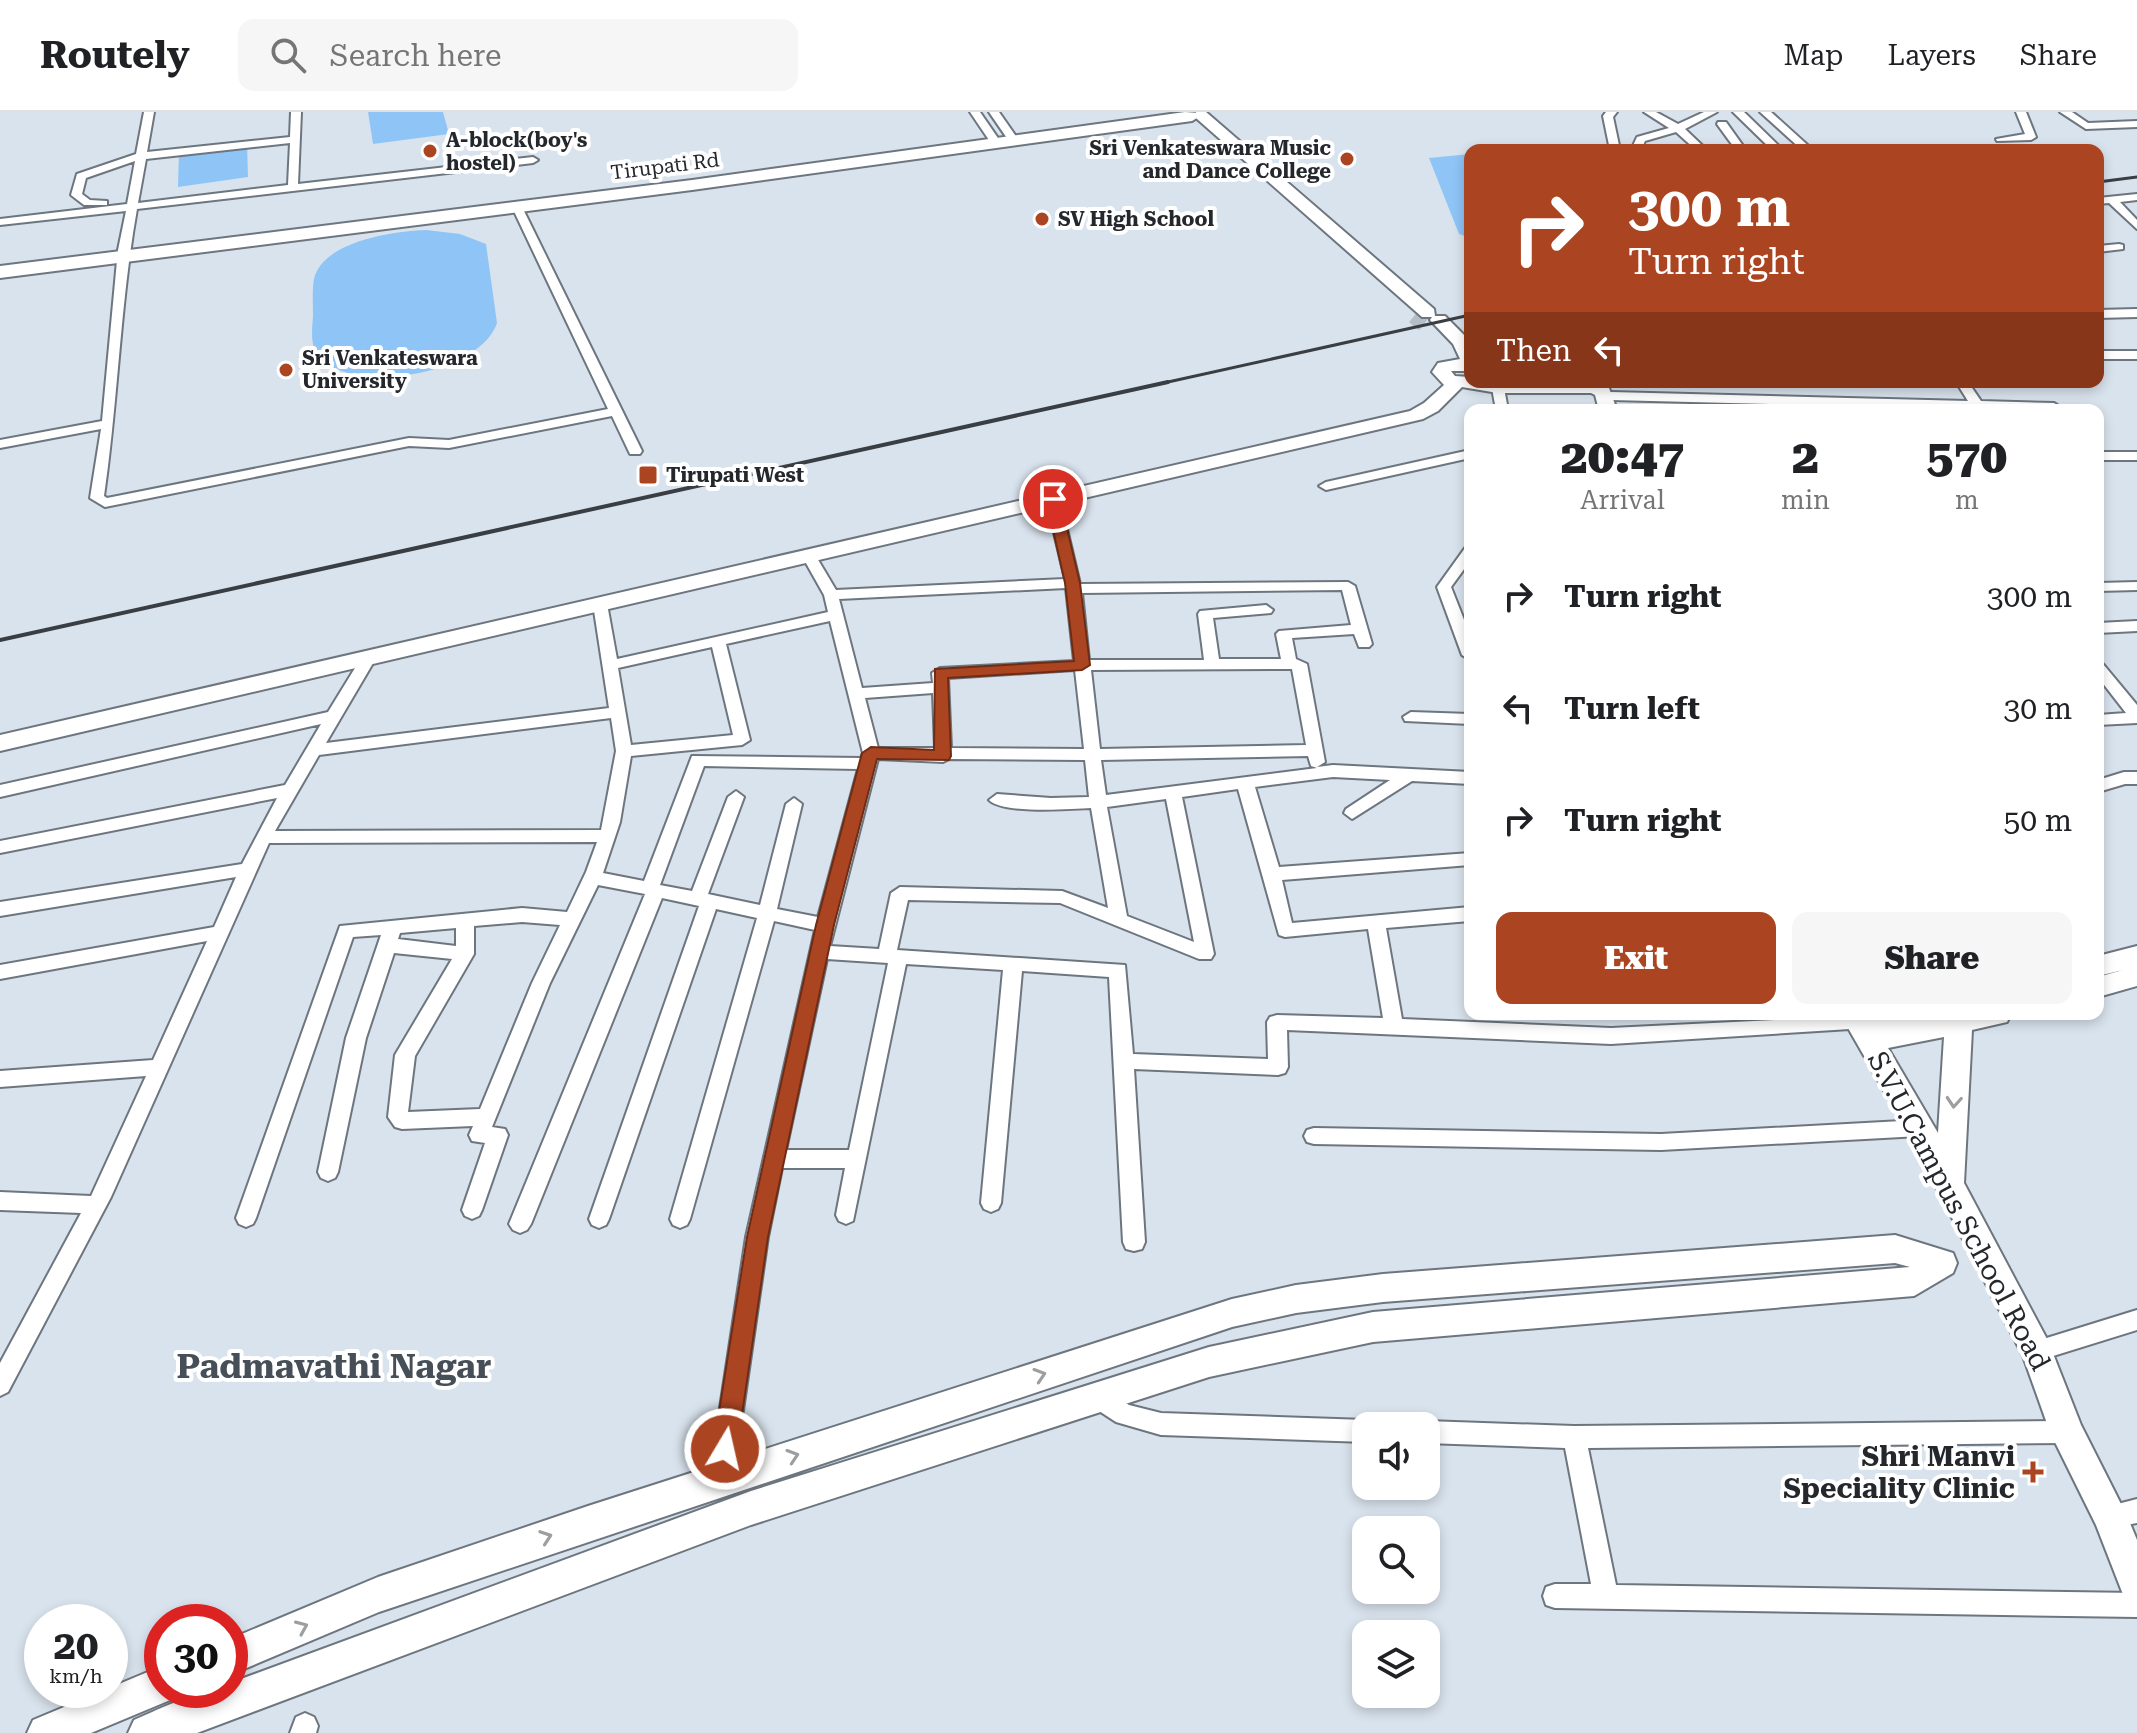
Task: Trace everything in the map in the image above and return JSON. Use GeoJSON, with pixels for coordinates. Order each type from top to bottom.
{"type":"FeatureCollection","features":[{"type":"Feature","properties":{"kind":"main road","name":"Tirupati Rd"},"geometry":{"type":"LineString","coordinates":[[0,272],[123,253],[1196,115]]}},
{"type":"Feature","properties":{"kind":"main road","name":"Tirupati Rd"},"geometry":{"type":"LineString","coordinates":[[0,266],[517,207],[661,186]]}},
{"type":"Feature","properties":{"kind":"street"},"geometry":{"type":"LineString","coordinates":[[149,112],[123,253],[108,424],[97,498],[105,503],[409,442],[449,444],[616,411]]}},
{"type":"Feature","properties":{"kind":"street"},"geometry":{"type":"LineString","coordinates":[[293,186],[296,112]]}},
{"type":"Feature","properties":{"kind":"street"},"geometry":{"type":"LineString","coordinates":[[975,112],[1004,140]]}},
{"type":"Feature","properties":{"kind":"street"},"geometry":{"type":"LineString","coordinates":[[994,112],[1004,140]]}},
{"type":"Feature","properties":{"kind":"street"},"geometry":{"type":"LineString","coordinates":[[1612,112],[1608,116],[1614,144]]}},
{"type":"Feature","properties":{"kind":"street"},"geometry":{"type":"LineString","coordinates":[[1649,112],[1678,128],[1695,144]]}},
{"type":"Feature","properties":{"kind":"street"},"geometry":{"type":"LineString","coordinates":[[1639,144],[1641,139],[1678,128],[1712,112]]}},
{"type":"Feature","properties":{"kind":"street"},"geometry":{"type":"LineString","coordinates":[[1738,112],[1772,144]]}},
{"type":"Feature","properties":{"kind":"street"},"geometry":{"type":"LineString","coordinates":[[1765,112],[1801,144]]}},
{"type":"Feature","properties":{"kind":"street"},"geometry":{"type":"LineString","coordinates":[[2001,139],[2031,137],[2021,112]]}},
{"type":"Feature","properties":{"kind":"street"},"geometry":{"type":"LineString","coordinates":[[2065,112],[2086,126],[2137,124]]}},
{"type":"Feature","properties":{"kind":"street"},"geometry":{"type":"LineString","coordinates":[[0,743],[1416,415],[1431,407],[1462,368],[1461,342],[1426,318],[1196,115]]}},
{"type":"Feature","properties":{"kind":"street"},"geometry":{"type":"LineString","coordinates":[[1722,124],[1737,144]]}},
{"type":"Feature","properties":{"kind":"street"},"geometry":{"type":"LineString","coordinates":[[133,202],[81,200],[76,195],[78,180],[87,173],[141,156],[294,140]]}},
{"type":"Feature","properties":{"kind":"street"},"geometry":{"type":"LineString","coordinates":[[0,222],[133,202],[533,160]]}},
{"type":"Feature","properties":{"kind":"street"},"geometry":{"type":"LineString","coordinates":[[2104,200],[2137,197]]}},
{"type":"Feature","properties":{"kind":"street"},"geometry":{"type":"LineString","coordinates":[[2111,199],[2137,226]]}},
{"type":"Feature","properties":{"kind":"street"},"geometry":{"type":"LineString","coordinates":[[517,207],[635,451]]}},
{"type":"Feature","properties":{"kind":"street"},"geometry":{"type":"LineString","coordinates":[[2104,248],[2119,247]]}},
{"type":"Feature","properties":{"kind":"street"},"geometry":{"type":"LineString","coordinates":[[2104,314],[2137,313]]}},
{"type":"Feature","properties":{"kind":"street"},"geometry":{"type":"LineString","coordinates":[[1426,318],[1462,368]]}},
{"type":"Feature","properties":{"kind":"street"},"geometry":{"type":"LineString","coordinates":[[2104,355],[2137,355]]}},
{"type":"Feature","properties":{"kind":"street"},"geometry":{"type":"LineString","coordinates":[[0,733],[1406,408],[1420,401],[1462,368]]}},
{"type":"Feature","properties":{"kind":"street"},"geometry":{"type":"LineString","coordinates":[[1501,404],[1498,388],[1594,388],[1610,400],[1976,404]]}},
{"type":"Feature","properties":{"kind":"street"},"geometry":{"type":"LineString","coordinates":[[1966,388],[1976,404]]}},
{"type":"Feature","properties":{"kind":"street"},"geometry":{"type":"LineString","coordinates":[[0,444],[108,424]]}},
{"type":"Feature","properties":{"kind":"street"},"geometry":{"type":"LineString","coordinates":[[1326,486],[1464,455]]}},
{"type":"Feature","properties":{"kind":"street"},"geometry":{"type":"LineString","coordinates":[[2104,456],[2137,456]]}},
{"type":"Feature","properties":{"kind":"street"},"geometry":{"type":"LineString","coordinates":[[1053,499],[1073,586],[1098,802],[1119,922]]}},
{"type":"Feature","properties":{"kind":"street"},"geometry":{"type":"LineString","coordinates":[[721,1480],[757,1237],[825,925],[869,759],[831,595],[809,556]]}},
{"type":"Feature","properties":{"kind":"street"},"geometry":{"type":"LineString","coordinates":[[1464,558],[1444,587],[1464,639]]}},
{"type":"Feature","properties":{"kind":"street"},"geometry":{"type":"LineString","coordinates":[[831,595],[1073,586],[1348,586],[1362,636],[1284,634],[1289,664]]}},
{"type":"Feature","properties":{"kind":"street"},"geometry":{"type":"LineString","coordinates":[[2104,587],[2137,586]]}},
{"type":"Feature","properties":{"kind":"street"},"geometry":{"type":"LineString","coordinates":[[472,1210],[498,1135],[479,1135],[541,983],[592,877],[607,836],[624,751],[600,604]]}},
{"type":"Feature","properties":{"kind":"street"},"geometry":{"type":"LineString","coordinates":[[1212,664],[1205,614],[1266,610]]}},
{"type":"Feature","properties":{"kind":"street"},"geometry":{"type":"LineString","coordinates":[[611,665],[836,615]]}},
{"type":"Feature","properties":{"kind":"street"},"geometry":{"type":"LineString","coordinates":[[2104,628],[2137,626]]}},
{"type":"Feature","properties":{"kind":"street"},"geometry":{"type":"LineString","coordinates":[[624,751],[742,740],[718,642]]}},
{"type":"Feature","properties":{"kind":"street"},"geometry":{"type":"LineString","coordinates":[[1,1382],[96,1205],[263,837],[368,658]]}},
{"type":"Feature","properties":{"kind":"street"},"geometry":{"type":"LineString","coordinates":[[943,756],[940,673],[1082,665],[1299,664],[1319,773]]}},
{"type":"Feature","properties":{"kind":"street"},"geometry":{"type":"LineString","coordinates":[[2104,675],[2137,717]]}},
{"type":"Feature","properties":{"kind":"street"},"geometry":{"type":"LineString","coordinates":[[856,694],[941,687]]}},
{"type":"Feature","properties":{"kind":"street"},"geometry":{"type":"LineString","coordinates":[[315,750],[618,712]]}},
{"type":"Feature","properties":{"kind":"street"},"geometry":{"type":"LineString","coordinates":[[0,791],[335,716]]}},
{"type":"Feature","properties":{"kind":"street"},"geometry":{"type":"LineString","coordinates":[[1411,717],[1464,719]]}},
{"type":"Feature","properties":{"kind":"street"},"geometry":{"type":"LineString","coordinates":[[2104,720],[2137,717]]}},
{"type":"Feature","properties":{"kind":"street"},"geometry":{"type":"LineString","coordinates":[[520,1224],[599,1037],[698,760],[1315,750]]}},
{"type":"Feature","properties":{"kind":"street"},"geometry":{"type":"LineString","coordinates":[[997,800],[1098,802],[1319,773],[1464,778]]}},
{"type":"Feature","properties":{"kind":"street"},"geometry":{"type":"LineString","coordinates":[[1352,813],[1409,775]]}},
{"type":"Feature","properties":{"kind":"street"},"geometry":{"type":"LineString","coordinates":[[2104,784],[2137,778]]}},
{"type":"Feature","properties":{"kind":"street"},"geometry":{"type":"LineString","coordinates":[[1245,783],[1285,930],[1464,915]]}},
{"type":"Feature","properties":{"kind":"street"},"geometry":{"type":"LineString","coordinates":[[0,847],[290,790]]}},
{"type":"Feature","properties":{"kind":"street"},"geometry":{"type":"LineString","coordinates":[[846,1215],[893,957],[900,893],[1062,897],[1205,954],[1173,792]]}},
{"type":"Feature","properties":{"kind":"street"},"geometry":{"type":"LineString","coordinates":[[599,1219],[736,797]]}},
{"type":"Feature","properties":{"kind":"street"},"geometry":{"type":"LineString","coordinates":[[680,1219],[753,971],[794,804]]}},
{"type":"Feature","properties":{"kind":"street"},"geometry":{"type":"LineString","coordinates":[[263,837],[607,836]]}},
{"type":"Feature","properties":{"kind":"street"},"geometry":{"type":"LineString","coordinates":[[1272,874],[1464,859]]}},
{"type":"Feature","properties":{"kind":"street"},"geometry":{"type":"LineString","coordinates":[[0,909],[249,869]]}},
{"type":"Feature","properties":{"kind":"street"},"geometry":{"type":"LineString","coordinates":[[592,877],[825,925]]}},
{"type":"Feature","properties":{"kind":"street"},"geometry":{"type":"LineString","coordinates":[[390,936],[465,921],[522,915],[572,919]]}},
{"type":"Feature","properties":{"kind":"street"},"geometry":{"type":"LineString","coordinates":[[465,921],[465,954],[407,1048],[398,1117],[402,1121],[487,1117]]}},
{"type":"Feature","properties":{"kind":"street"},"geometry":{"type":"LineString","coordinates":[[1376,922],[1394,1026]]}},
{"type":"Feature","properties":{"kind":"street"},"geometry":{"type":"LineString","coordinates":[[246,1218],[346,931],[390,936],[465,954]]}},
{"type":"Feature","properties":{"kind":"street"},"geometry":{"type":"LineString","coordinates":[[0,972],[221,932]]}},
{"type":"Feature","properties":{"kind":"street"},"geometry":{"type":"LineString","coordinates":[[328,1172],[356,1038],[390,936]]}},
{"type":"Feature","properties":{"kind":"street"},"geometry":{"type":"LineString","coordinates":[[819,952],[1118,970],[1134,1242]]}},
{"type":"Feature","properties":{"kind":"street"},"geometry":{"type":"LineString","coordinates":[[2104,964],[2137,956]]}},
{"type":"Feature","properties":{"kind":"street"},"geometry":{"type":"LineString","coordinates":[[991,1203],[1013,964]]}},
{"type":"Feature","properties":{"kind":"street"},"geometry":{"type":"LineString","coordinates":[[2104,985],[2137,976]]}},
{"type":"Feature","properties":{"kind":"street"},"geometry":{"type":"LineString","coordinates":[[1861,1026],[1886,1020]]}},
{"type":"Feature","properties":{"kind":"street"},"geometry":{"type":"LineString","coordinates":[[1123,1061],[1278,1067],[1277,1022],[1611,1036],[1959,1024],[1974,1020]]}},
{"type":"Feature","properties":{"kind":"street"},"geometry":{"type":"LineString","coordinates":[[1949,1185],[1959,1024]]}},
{"type":"Feature","properties":{"kind":"street","name":"S.V.U.Campus School Road"},"geometry":{"type":"LineString","coordinates":[[1861,1026],[1920,1128],[2037,1351],[2067,1432],[2123,1513],[2137,1584]]}},
{"type":"Feature","properties":{"kind":"street"},"geometry":{"type":"LineString","coordinates":[[0,1079],[160,1067]]}},
{"type":"Feature","properties":{"kind":"street"},"geometry":{"type":"LineString","coordinates":[[1314,1136],[1661,1142],[1920,1128]]}},
{"type":"Feature","properties":{"kind":"street"},"geometry":{"type":"LineString","coordinates":[[774,1159],[857,1159]]}},
{"type":"Feature","properties":{"kind":"street"},"geometry":{"type":"LineString","coordinates":[[0,1201],[96,1205]]}},
{"type":"Feature","properties":{"kind":"street"},"geometry":{"type":"LineString","coordinates":[[248,1649],[378,1595],[1232,1313],[1296,1299],[1383,1288],[1895,1249],[1942,1263],[1989,1260]]}},
{"type":"Feature","properties":{"kind":"street"},"geometry":{"type":"LineString","coordinates":[[147,1733],[751,1508],[1209,1362],[1373,1327],[1914,1282],[1942,1263]]}},
{"type":"Feature","properties":{"kind":"street"},"geometry":{"type":"LineString","coordinates":[[2037,1351],[2137,1320]]}},
{"type":"Feature","properties":{"kind":"street"},"geometry":{"type":"LineString","coordinates":[[1098,1397],[1124,1414],[1161,1424],[1352,1431]]}},
{"type":"Feature","properties":{"kind":"street"},"geometry":{"type":"LineString","coordinates":[[1440,1432],[1574,1437],[2067,1432]]}},
{"type":"Feature","properties":{"kind":"street"},"geometry":{"type":"LineString","coordinates":[[1574,1437],[1606,1597]]}},
{"type":"Feature","properties":{"kind":"street"},"geometry":{"type":"LineString","coordinates":[[1555,1596],[2137,1605]]}},
{"type":"Feature","properties":{"kind":"street"},"geometry":{"type":"LineString","coordinates":[[46,1733],[144,1692]]}},
{"type":"Feature","properties":{"kind":"shaded area"},"geometry":{"type":"Polygon","coordinates":[[[368,112],[443,112],[449,134],[373,144],[368,112]]]}},
{"type":"Feature","properties":{"kind":"shaded area"},"geometry":{"type":"Polygon","coordinates":[[[247,142],[248,177],[178,187],[179,151],[247,142]]]}},
{"type":"Feature","properties":{"kind":"shaded area"},"geometry":{"type":"Polygon","coordinates":[[[1464,155],[1464,236],[1459,234],[1429,158],[1464,155]]]}},
{"type":"Feature","properties":{"kind":"shaded area"},"geometry":{"type":"Polygon","coordinates":[[[426,230],[460,234],[486,244],[497,323],[486,340],[468,355],[445,366],[391,377],[341,371],[323,361],[315,351],[312,334],[313,283],[320,266],[331,255],[361,241],[426,230]]]}},
{"type":"Feature","properties":{"kind":"tunnel"},"geometry":{"type":"LineString","coordinates":[[1414,316],[1424,324]]}},
{"type":"Feature","properties":{"kind":"railway"},"geometry":{"type":"LineString","coordinates":[[2104,181],[2137,177]]}},
{"type":"Feature","properties":{"kind":"railway"},"geometry":{"type":"LineString","coordinates":[[1159,384],[1464,316]]}},
{"type":"Feature","properties":{"kind":"railway"},"geometry":{"type":"LineString","coordinates":[[0,640],[1168,382]]}},
{"type":"Feature","properties":{"kind":"place","name":"A-block(boy's hostel)"},"geometry":{"type":"Point","coordinates":[430,151]}},
{"type":"Feature","properties":{"kind":"place","name":"Sri Venkateswara Music and Dance College"},"geometry":{"type":"Point","coordinates":[1347,159]}},
{"type":"Feature","properties":{"kind":"place","name":"SV High School"},"geometry":{"type":"Point","coordinates":[1042,219]}},
{"type":"Feature","properties":{"kind":"place","name":"Sri Venkateswara University"},"geometry":{"type":"Point","coordinates":[286,370]}},
{"type":"Feature","properties":{"kind":"place","name":"Tirupati West"},"geometry":{"type":"Point","coordinates":[648,475]}},
{"type":"Feature","properties":{"kind":"place","name":"Shri Manvi Speciality Clinic"},"geometry":{"type":"Point","coordinates":[2033,1472]}},
{"type":"Feature","properties":{"kind":"district","name":"Padmavathi Nagar"},"geometry":{"type":"Point","coordinates":[334,1366]}},
{"type":"Feature","properties":{"kind":"route"},"geometry":{"type":"LineString","coordinates":[[725,1449],[757,1237],[825,925],[871,753],[943,756],[940,673],[1082,665],[1073,583],[1053,499]]}}]}
